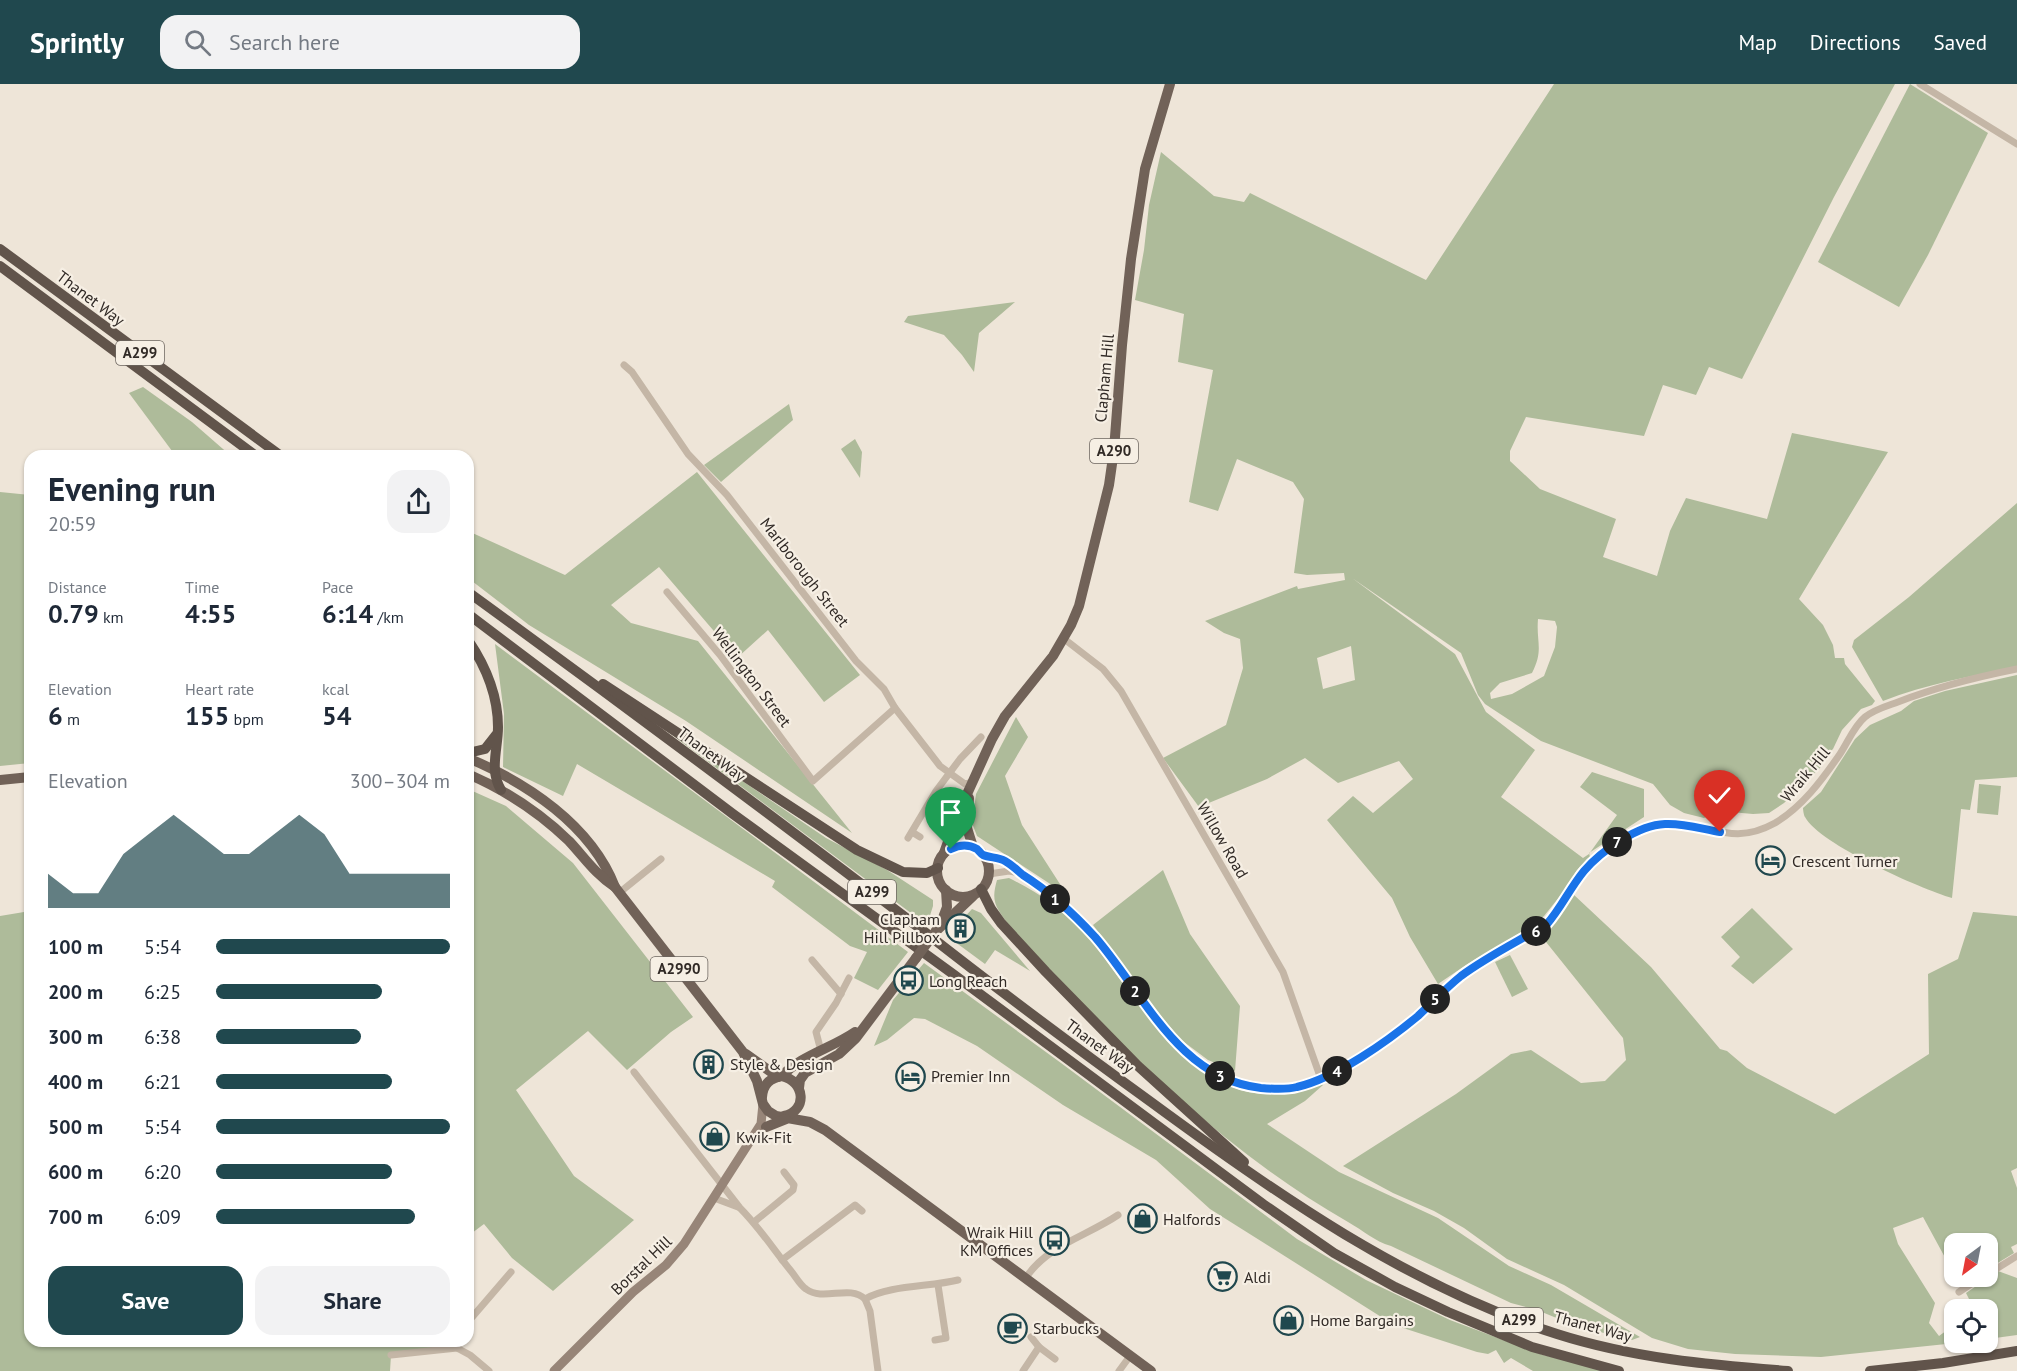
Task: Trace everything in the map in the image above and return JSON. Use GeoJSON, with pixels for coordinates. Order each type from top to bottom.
{"type":"FeatureCollection","features":[{"type":"Feature","properties":{"kind":"highway","name":"Thanet Way"},"geometry":{"type":"LineString","coordinates":[[0,249],[273,450]]}},
{"type":"Feature","properties":{"kind":"highway","name":"Thanet Way"},"geometry":{"type":"LineString","coordinates":[[0,266],[248,450]]}},
{"type":"Feature","properties":{"kind":"highway","name":"Thanet Way"},"geometry":{"type":"LineString","coordinates":[[474,596],[836,864],[1032,1015],[1206,1143],[1277,1191],[1378,1254],[1513,1318],[1560,1335],[1664,1359],[1788,1371]]}},
{"type":"Feature","properties":{"kind":"highway","name":"Thanet Way"},"geometry":{"type":"LineString","coordinates":[[474,619],[734,814],[1263,1204],[1334,1253],[1395,1287],[1490,1330],[1532,1347],[1619,1371]]}},
{"type":"Feature","properties":{"kind":"highway"},"geometry":{"type":"LineString","coordinates":[[537,642],[656,717],[847,845],[903,872],[927,873],[938,868]]}},
{"type":"Feature","properties":{"kind":"highway"},"geometry":{"type":"LineString","coordinates":[[474,651],[487,674],[497,712],[498,733],[494,770],[496,783],[501,790]]}},
{"type":"Feature","properties":{"kind":"highway"},"geometry":{"type":"LineString","coordinates":[[474,752],[484,749],[494,741],[498,733]]}},
{"type":"Feature","properties":{"kind":"highway"},"geometry":{"type":"LineString","coordinates":[[978,891],[1001,923],[1054,981],[1138,1066],[1277,1191]]}},
{"type":"Feature","properties":{"kind":"highway"},"geometry":{"type":"LineString","coordinates":[[1870,1371],[1943,1363],[2017,1351]]}},
{"type":"Feature","properties":{"kind":"main road","name":"Clapham Hill"},"geometry":{"type":"LineString","coordinates":[[944,853],[980,764],[1005,716],[1053,656],[1071,625],[1078,606],[1109,485],[1123,334],[1145,169],[1170,84]]}},
{"type":"Feature","properties":{"kind":"main road","name":"A2990"},"geometry":{"type":"LineString","coordinates":[[474,761],[494,770],[539,798],[576,829],[595,850],[617,890],[743,1052],[768,1112],[804,1120],[825,1130]]}},
{"type":"Feature","properties":{"kind":"main road","name":"A2990"},"geometry":{"type":"LineString","coordinates":[[474,777],[501,790],[549,824],[568,841],[602,879],[617,890]]}},
{"type":"Feature","properties":{"kind":"main road"},"geometry":{"type":"LineString","coordinates":[[0,780],[24,778]]}},
{"type":"Feature","properties":{"kind":"main road","name":"Clapham Hill"},"geometry":{"type":"LineString","coordinates":[[971,785],[967,816],[973,847]]}},
{"type":"Feature","properties":{"kind":"main road"},"geometry":{"type":"LineString","coordinates":[[782,1116],[798,1108],[800,1080],[805,1073],[839,1054],[856,1038],[936,931],[978,891],[988,874],[983,855],[973,847],[958,846],[944,853]]}},
{"type":"Feature","properties":{"kind":"main road","name":"A290"},"geometry":{"type":"LineString","coordinates":[[938,868],[944,853]]}},
{"type":"Feature","properties":{"kind":"main road"},"geometry":{"type":"LineString","coordinates":[[938,868],[941,884],[946,890],[960,896],[978,891]]}},
{"type":"Feature","properties":{"kind":"main road"},"geometry":{"type":"LineString","coordinates":[[936,931],[947,907],[946,890]]}},
{"type":"Feature","properties":{"kind":"main road"},"geometry":{"type":"LineString","coordinates":[[762,1101],[762,1091],[768,1082],[780,1076],[793,1064],[844,1039],[865,1025]]}},
{"type":"Feature","properties":{"kind":"main road","name":"A2990"},"geometry":{"type":"LineString","coordinates":[[743,1052],[780,1076],[790,1078],[810,1115],[825,1130],[1151,1371]]}},
{"type":"Feature","properties":{"kind":"main road","name":"Borstal Hill"},"geometry":{"type":"LineString","coordinates":[[554,1371],[633,1292],[666,1265],[684,1244],[723,1186],[760,1124],[762,1101]]}},
{"type":"Feature","properties":{"kind":"main road","name":"Borstal Hill"},"geometry":{"type":"LineString","coordinates":[[752,1138],[782,1116]]}},
{"type":"Feature","properties":{"kind":"main road"},"geometry":{"type":"LineString","coordinates":[[766,1127],[783,1120],[804,1120]]}},
{"type":"Feature","properties":{"kind":"street"},"geometry":{"type":"LineString","coordinates":[[1920,84],[2017,144]]}},
{"type":"Feature","properties":{"kind":"street","name":"Marlborough Street"},"geometry":{"type":"LineString","coordinates":[[624,365],[632,372],[688,454],[727,495],[856,661],[884,689],[895,708],[940,766],[971,785]]}},
{"type":"Feature","properties":{"kind":"street","name":"Wellington Street"},"geometry":{"type":"LineString","coordinates":[[667,592],[720,655],[813,781],[895,708]]}},
{"type":"Feature","properties":{"kind":"street","name":"Willow Road"},"geometry":{"type":"LineString","coordinates":[[1063,638],[1103,669],[1121,691],[1283,972],[1321,1079]]}},
{"type":"Feature","properties":{"kind":"street","name":"Wraik Hill"},"geometry":{"type":"LineString","coordinates":[[983,855],[1003,860],[1049,893],[1079,921],[1102,946],[1159,1024],[1184,1050],[1206,1067],[1232,1082],[1269,1089],[1296,1088],[1321,1079],[1384,1041],[1416,1017],[1461,976],[1547,924],[1590,864],[1620,840],[1663,824],[1738,835],[1758,832],[1792,813],[1809,795],[1840,754],[1858,725],[1874,711],[1921,693],[2017,669]]}},
{"type":"Feature","properties":{"kind":"street"},"geometry":{"type":"LineString","coordinates":[[920,837],[910,835],[936,791],[981,737]]}},
{"type":"Feature","properties":{"kind":"street"},"geometry":{"type":"LineString","coordinates":[[617,890],[661,859]]}},
{"type":"Feature","properties":{"kind":"street"},"geometry":{"type":"LineString","coordinates":[[988,874],[1009,871],[1021,873]]}},
{"type":"Feature","properties":{"kind":"street"},"geometry":{"type":"LineString","coordinates":[[812,960],[841,994]]}},
{"type":"Feature","properties":{"kind":"street"},"geometry":{"type":"LineString","coordinates":[[821,1051],[816,1032],[849,978]]}},
{"type":"Feature","properties":{"kind":"street"},"geometry":{"type":"LineString","coordinates":[[634,1072],[807,1290],[820,1293],[855,1292],[865,1299],[870,1311],[878,1371]]}},
{"type":"Feature","properties":{"kind":"street"},"geometry":{"type":"LineString","coordinates":[[754,1222],[793,1190],[794,1185],[784,1172]]}},
{"type":"Feature","properties":{"kind":"street"},"geometry":{"type":"LineString","coordinates":[[714,1198],[740,1208]]}},
{"type":"Feature","properties":{"kind":"street"},"geometry":{"type":"LineString","coordinates":[[782,1260],[855,1205],[862,1211]]}},
{"type":"Feature","properties":{"kind":"street"},"geometry":{"type":"LineString","coordinates":[[1025,1279],[1047,1254],[1118,1215]]}},
{"type":"Feature","properties":{"kind":"street"},"geometry":{"type":"LineString","coordinates":[[1998,1268],[2017,1256]]}},
{"type":"Feature","properties":{"kind":"street"},"geometry":{"type":"LineString","coordinates":[[474,1315],[511,1272]]}},
{"type":"Feature","properties":{"kind":"street"},"geometry":{"type":"LineString","coordinates":[[865,1299],[879,1292],[938,1285],[958,1280]]}},
{"type":"Feature","properties":{"kind":"street"},"geometry":{"type":"LineString","coordinates":[[935,1340],[946,1338],[938,1285]]}},
{"type":"Feature","properties":{"kind":"street"},"geometry":{"type":"LineString","coordinates":[[1959,1292],[1966,1287]]}},
{"type":"Feature","properties":{"kind":"street"},"geometry":{"type":"LineString","coordinates":[[1031,1337],[1055,1359]]}},
{"type":"Feature","properties":{"kind":"street"},"geometry":{"type":"LineString","coordinates":[[391,1355],[440,1347]]}},
{"type":"Feature","properties":{"kind":"street"},"geometry":{"type":"LineString","coordinates":[[461,1347],[489,1371]]}},
{"type":"Feature","properties":{"kind":"street"},"geometry":{"type":"LineString","coordinates":[[1023,1371],[1040,1347]]}},
{"type":"Feature","properties":{"kind":"street"},"geometry":{"type":"LineString","coordinates":[[1119,1371],[1130,1356]]}},
{"type":"Feature","properties":{"kind":"green space"},"geometry":{"type":"Polygon","coordinates":[[[1554,84],[1895,84],[1834,197],[1742,379],[1709,367],[1696,395],[1663,385],[1644,436],[1526,417],[1510,451],[1510,461],[1540,489],[1616,519],[1603,557],[1657,576],[1670,531],[1686,498],[1767,519],[1792,433],[1888,452],[1799,599],[1823,625],[1833,645],[1835,658],[1844,658],[1845,664],[1875,701],[1872,705],[1861,709],[1842,730],[1833,749],[1823,758],[1822,766],[1784,803],[1769,813],[1719,811],[1704,818],[1684,813],[1670,805],[1653,784],[1541,741],[1485,704],[1478,695],[1461,653],[1352,578],[1455,654],[1486,712],[1535,750],[1501,797],[1583,858],[1589,854],[1590,857],[1577,870],[1544,916],[1438,984],[1410,937],[1392,898],[1327,820],[1353,796],[1373,813],[1413,779],[1399,761],[1338,783],[1305,758],[1267,779],[1199,807],[1163,758],[1226,725],[1243,668],[1240,639],[1224,633],[1205,621],[1297,586],[1298,589],[1345,580],[1344,573],[1307,575],[1294,573],[1304,499],[1293,482],[1237,459],[1218,511],[1189,502],[1213,370],[1178,362],[1184,314],[1135,300],[1149,205],[1161,152],[1214,196],[1244,202],[1250,193],[1426,280],[1554,84]],[[1538,619],[1539,652],[1532,673],[1500,683],[1490,693],[1491,699],[1512,694],[1544,676],[1555,647],[1557,627],[1555,621],[1538,619]],[[1351,646],[1317,658],[1323,689],[1355,680],[1351,646]]]}},
{"type":"Feature","properties":{"kind":"green space"},"geometry":{"type":"Polygon","coordinates":[[[1910,84],[1988,133],[1928,255],[1899,307],[1818,262],[1910,84]]]}},
{"type":"Feature","properties":{"kind":"green space"},"geometry":{"type":"Polygon","coordinates":[[[1015,302],[979,333],[974,372],[944,335],[904,322],[908,316],[1015,302]]]}},
{"type":"Feature","properties":{"kind":"green space"},"geometry":{"type":"Polygon","coordinates":[[[143,387],[192,422],[224,450],[171,450],[129,393],[143,387]]]}},
{"type":"Feature","properties":{"kind":"green space"},"geometry":{"type":"Polygon","coordinates":[[[789,404],[793,420],[721,482],[704,465],[789,404]]]}},
{"type":"Feature","properties":{"kind":"green space"},"geometry":{"type":"Polygon","coordinates":[[[855,439],[862,452],[860,478],[841,449],[855,439]]]}},
{"type":"Feature","properties":{"kind":"green space"},"geometry":{"type":"Polygon","coordinates":[[[697,472],[860,675],[824,702],[768,630],[737,658],[659,567],[611,605],[631,623],[698,641],[852,833],[686,721],[529,625],[474,583],[474,534],[565,575],[697,472]]]}},
{"type":"Feature","properties":{"kind":"green space"},"geometry":{"type":"Polygon","coordinates":[[[0,492],[24,494],[24,764],[0,766],[0,492]]]}},
{"type":"Feature","properties":{"kind":"green space"},"geometry":{"type":"Polygon","coordinates":[[[2017,503],[2017,667],[1932,685],[1883,701],[1852,647],[1854,640],[1909,597],[2017,503]]]}},
{"type":"Feature","properties":{"kind":"green space"},"geometry":{"type":"Polygon","coordinates":[[[495,644],[908,952],[878,990],[854,978],[867,952],[850,946],[772,887],[775,881],[577,764],[563,796],[503,767],[504,714],[495,644]]]}},
{"type":"Feature","properties":{"kind":"green space"},"geometry":{"type":"Polygon","coordinates":[[[2017,675],[2017,777],[1975,780],[1970,810],[1961,809],[1952,898],[1896,876],[1849,852],[1814,828],[1805,817],[1803,808],[1821,792],[1855,739],[1870,725],[1901,711],[1914,701],[1945,691],[2017,675]]]}},
{"type":"Feature","properties":{"kind":"green space"},"geometry":{"type":"Polygon","coordinates":[[[644,714],[826,838],[887,870],[933,900],[927,925],[644,714]]]}},
{"type":"Feature","properties":{"kind":"green space"},"geometry":{"type":"Polygon","coordinates":[[[1016,717],[1028,737],[1005,776],[1022,825],[1067,895],[977,836],[972,823],[976,794],[1016,717]]]}},
{"type":"Feature","properties":{"kind":"green space"},"geometry":{"type":"Polygon","coordinates":[[[1592,772],[1644,789],[1644,817],[1590,852],[1617,815],[1580,787],[1592,772]]]}},
{"type":"Feature","properties":{"kind":"green space"},"geometry":{"type":"Polygon","coordinates":[[[1979,784],[2001,786],[1998,815],[1977,813],[1979,784]]]}},
{"type":"Feature","properties":{"kind":"green space"},"geometry":{"type":"Polygon","coordinates":[[[474,792],[506,806],[573,863],[693,1017],[671,1032],[627,1070],[588,1031],[516,1090],[574,1176],[634,1220],[553,1291],[512,1258],[484,1224],[474,1232],[474,792]]]}},
{"type":"Feature","properties":{"kind":"green space"},"geometry":{"type":"Polygon","coordinates":[[[1163,870],[1190,934],[1240,1006],[1235,1071],[1208,1060],[1180,1039],[1146,998],[1093,925],[1163,870]]]}},
{"type":"Feature","properties":{"kind":"green space"},"geometry":{"type":"Polygon","coordinates":[[[1009,878],[1048,901],[1083,930],[1162,1033],[1180,1052],[1221,1082],[1243,1091],[1267,1094],[1288,1092],[1321,1083],[1323,1085],[1305,1101],[1267,1124],[1339,1172],[1438,1218],[1509,1266],[1551,1285],[1640,1337],[1632,1340],[1576,1326],[1537,1310],[1511,1303],[1374,1239],[1270,1172],[1233,1144],[1164,1084],[1021,940],[999,911],[994,899],[997,880],[1009,878]]]}},
{"type":"Feature","properties":{"kind":"green space"},"geometry":{"type":"Polygon","coordinates":[[[1573,894],[1651,967],[1720,1049],[1727,1051],[1747,1068],[1835,1114],[1929,1054],[1928,974],[1958,959],[1973,912],[2017,916],[2017,1168],[2011,1171],[2017,1188],[2017,1244],[2011,1247],[2014,1253],[1998,1263],[1998,1233],[1944,1233],[1944,1256],[1923,1217],[1893,1228],[1898,1244],[1935,1303],[1929,1323],[1939,1336],[1944,1332],[1944,1344],[1821,1357],[1735,1354],[1688,1349],[1652,1338],[1564,1285],[1507,1259],[1464,1228],[1434,1211],[1393,1193],[1343,1166],[1456,1094],[1511,1054],[1531,1050],[1581,1083],[1605,1081],[1626,1060],[1623,1038],[1538,932],[1549,926],[1573,894]]]}},
{"type":"Feature","properties":{"kind":"green space"},"geometry":{"type":"Polygon","coordinates":[[[1752,908],[1793,949],[1753,984],[1731,966],[1740,957],[1721,937],[1752,908]]]}},
{"type":"Feature","properties":{"kind":"green space"},"geometry":{"type":"Polygon","coordinates":[[[972,909],[981,913],[1030,971],[995,950],[985,964],[947,936],[972,909]]]}},
{"type":"Feature","properties":{"kind":"green space"},"geometry":{"type":"Polygon","coordinates":[[[24,912],[24,1347],[438,1347],[391,1355],[390,1371],[0,1371],[0,916],[24,912]]]}},
{"type":"Feature","properties":{"kind":"green space"},"geometry":{"type":"Polygon","coordinates":[[[1510,955],[1528,989],[1512,997],[1495,962],[1510,955]]]}},
{"type":"Feature","properties":{"kind":"green space"},"geometry":{"type":"Polygon","coordinates":[[[924,963],[1297,1239],[1366,1280],[1450,1320],[1543,1355],[1616,1371],[1533,1371],[1511,1358],[1504,1363],[1496,1350],[1488,1354],[1477,1352],[1394,1325],[1210,1209],[1156,1160],[1063,1105],[977,1046],[925,1019],[914,1018],[887,1040],[874,1046],[893,1000],[924,963]]]}},
{"type":"Feature","properties":{"kind":"green space"},"geometry":{"type":"Polygon","coordinates":[[[1998,1271],[2017,1278],[2017,1335],[1998,1338],[1998,1299],[1969,1299],[1966,1293],[1975,1287],[1998,1287],[1998,1271]]]}},
{"type":"Feature","properties":{"kind":"place","name":"Crescent Turner"},"geometry":{"type":"Point","coordinates":[1771,861]}},
{"type":"Feature","properties":{"kind":"place","name":"Clapham Hill Pillbox"},"geometry":{"type":"Point","coordinates":[961,928]}},
{"type":"Feature","properties":{"kind":"place","name":"Long Reach"},"geometry":{"type":"Point","coordinates":[908,981]}},
{"type":"Feature","properties":{"kind":"place","name":"Style & Design"},"geometry":{"type":"Point","coordinates":[709,1064]}},
{"type":"Feature","properties":{"kind":"place","name":"Premier Inn"},"geometry":{"type":"Point","coordinates":[910,1076]}},
{"type":"Feature","properties":{"kind":"place","name":"Kwik-Fit"},"geometry":{"type":"Point","coordinates":[715,1137]}},
{"type":"Feature","properties":{"kind":"place","name":"Halfords"},"geometry":{"type":"Point","coordinates":[1142,1219]}},
{"type":"Feature","properties":{"kind":"place","name":"Wraik Hill KM Offices"},"geometry":{"type":"Point","coordinates":[1054,1241]}},
{"type":"Feature","properties":{"kind":"place","name":"Aldi"},"geometry":{"type":"Point","coordinates":[1223,1277]}},
{"type":"Feature","properties":{"kind":"place","name":"Home Bargains"},"geometry":{"type":"Point","coordinates":[1289,1320]}},
{"type":"Feature","properties":{"kind":"place","name":"Starbucks"},"geometry":{"type":"Point","coordinates":[1012,1328]}},
{"type":"Feature","properties":{"kind":"route"},"geometry":{"type":"LineString","coordinates":[[951,849],[966,845],[979,850],[983,855],[1003,860],[1065,907],[1096,939],[1159,1024],[1191,1056],[1206,1067],[1232,1082],[1254,1088],[1282,1089],[1296,1088],[1339,1070],[1416,1017],[1461,976],[1547,924],[1582,873],[1598,856],[1620,840],[1663,824],[1720,832]]}}]}
